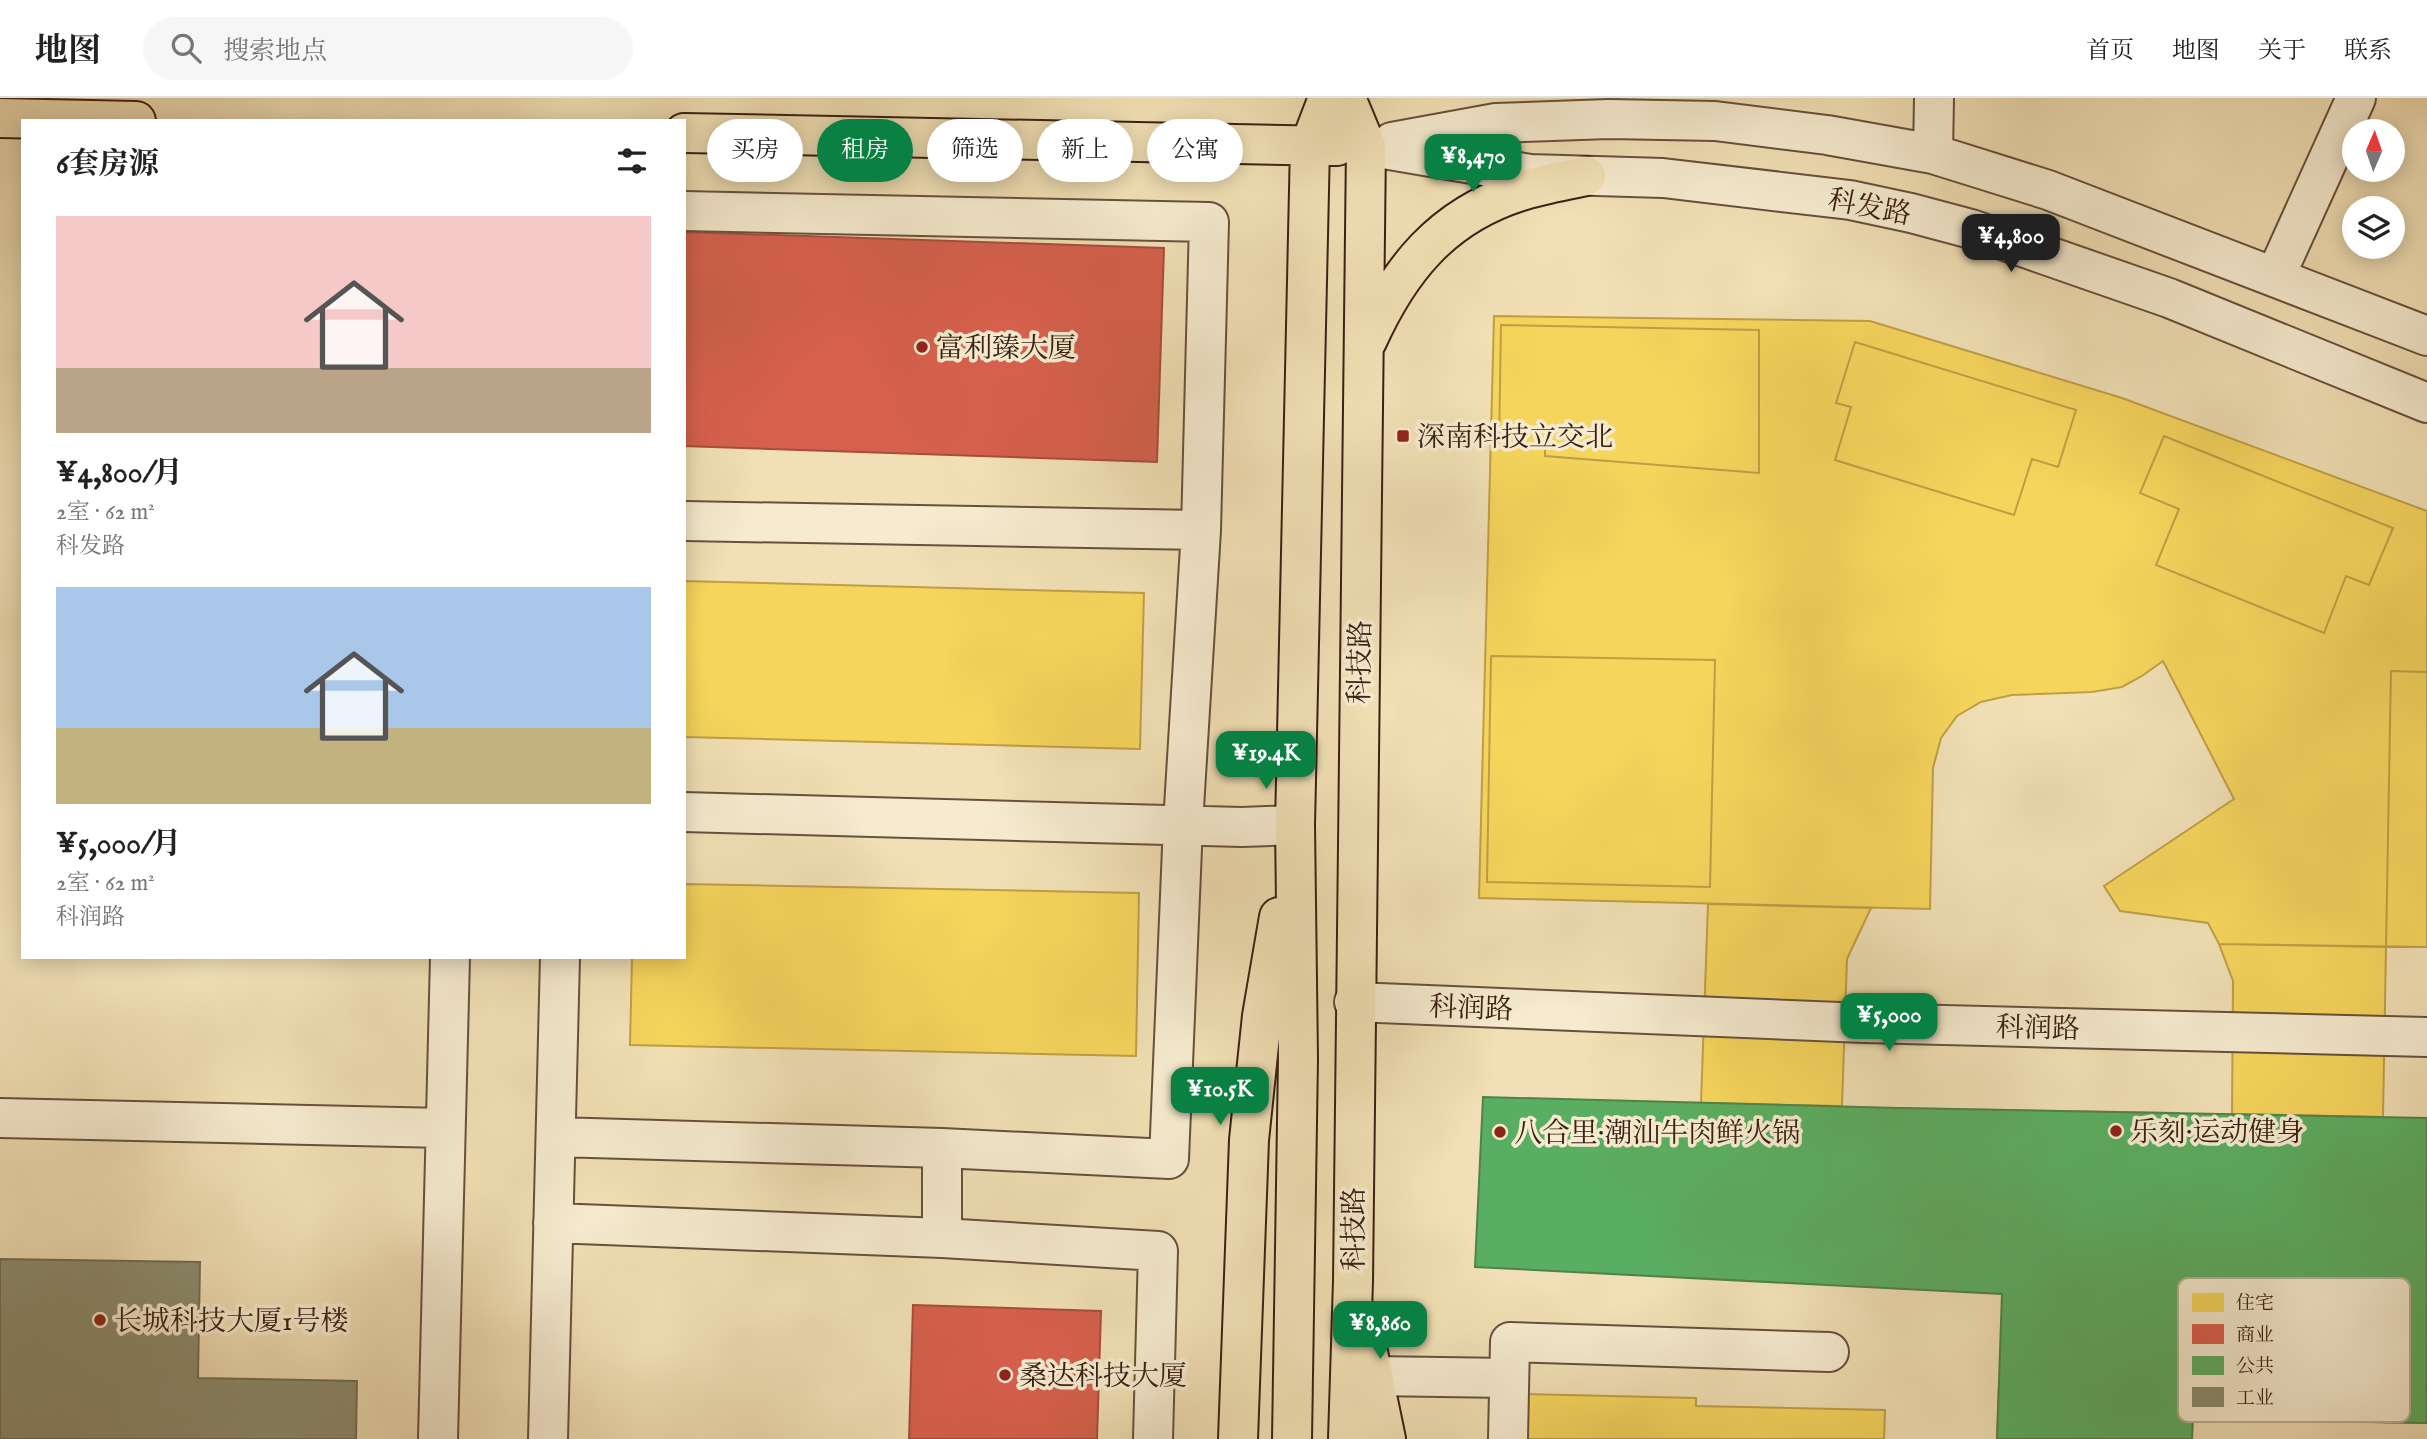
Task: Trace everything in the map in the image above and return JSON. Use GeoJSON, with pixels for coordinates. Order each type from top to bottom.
{"type":"FeatureCollection","features":[{"type":"Feature","properties":{"kind":"main road","name":"科技路"},"geometry":{"type":"LineString","coordinates":[[1292,1439],[1298,1059],[1295,825],[1310,145],[1328,98]]}},
{"type":"Feature","properties":{"kind":"main road","name":"科技路"},"geometry":{"type":"LineString","coordinates":[[1346,98],[1366,146],[1354,1002],[1353,1281],[1348,1439]]}},
{"type":"Feature","properties":{"kind":"main road"},"geometry":{"type":"LineString","coordinates":[[0,118],[45,119]]}},
{"type":"Feature","properties":{"kind":"main road","name":"科发路"},"geometry":{"type":"LineString","coordinates":[[686,133],[1366,146]]}},
{"type":"Feature","properties":{"kind":"main road"},"geometry":{"type":"LineString","coordinates":[[1363,349],[1382,307],[1408,267],[1440,233],[1480,209],[1517,192],[1586,176]]}},
{"type":"Feature","properties":{"kind":"main road"},"geometry":{"type":"LineString","coordinates":[[1238,1439],[1249,1140],[1262,1017],[1295,825]]}},
{"type":"Feature","properties":{"kind":"main road"},"geometry":{"type":"LineString","coordinates":[[1353,1281],[1386,1439]]}},
{"type":"Feature","properties":{"kind":"street"},"geometry":{"type":"LineString","coordinates":[[1933,154],[1934,98]]}},
{"type":"Feature","properties":{"kind":"street"},"geometry":{"type":"LineString","coordinates":[[2275,277],[2340,116],[2356,98]]}},
{"type":"Feature","properties":{"kind":"street","name":"科发路"},"geometry":{"type":"LineString","coordinates":[[1366,146],[1496,123],[1609,119],[1715,121],[1826,135],[1933,154],[2048,190],[2427,336]]}},
{"type":"Feature","properties":{"kind":"street","name":"科发路"},"geometry":{"type":"LineString","coordinates":[[1366,146],[1530,174],[1663,178],[1850,200],[1971,229],[2169,298],[2427,403]]}},
{"type":"Feature","properties":{"kind":"street"},"geometry":{"type":"LineString","coordinates":[[556,1137],[942,1148],[1169,1159],[1183,824],[1201,530],[1209,222],[686,211]]}},
{"type":"Feature","properties":{"kind":"street"},"geometry":{"type":"LineString","coordinates":[[686,521],[1201,530]]}},
{"type":"Feature","properties":{"kind":"street"},"geometry":{"type":"LineString","coordinates":[[686,812],[1242,827],[1295,825]]}},
{"type":"Feature","properties":{"kind":"street"},"geometry":{"type":"LineString","coordinates":[[438,1439],[450,959]]}},
{"type":"Feature","properties":{"kind":"street"},"geometry":{"type":"LineString","coordinates":[[548,1439],[560,959]]}},
{"type":"Feature","properties":{"kind":"street","name":"科润路"},"geometry":{"type":"LineString","coordinates":[[1354,1002],[1864,1023],[2427,1037]]}},
{"type":"Feature","properties":{"kind":"street"},"geometry":{"type":"LineString","coordinates":[[0,1118],[444,1128]]}},
{"type":"Feature","properties":{"kind":"street"},"geometry":{"type":"LineString","coordinates":[[942,1148],[942,1238]]}},
{"type":"Feature","properties":{"kind":"street"},"geometry":{"type":"LineString","coordinates":[[553,1223],[942,1238],[1158,1251],[1153,1439]]}},
{"type":"Feature","properties":{"kind":"street"},"geometry":{"type":"LineString","coordinates":[[1507,1439],[1510,1342],[1829,1352]]}},
{"type":"Feature","properties":{"kind":"street"},"geometry":{"type":"LineString","coordinates":[[1373,1376],[1509,1378]]}},
{"type":"Feature","properties":{"kind":"building: 住宅"},"geometry":{"type":"Polygon","coordinates":[[[1494,316],[1870,321],[2122,398],[2427,511],[2427,947],[2219,944],[2208,923],[2120,911],[2104,886],[2234,799],[2163,661],[2122,687],[2092,692],[2012,695],[1981,702],[1957,716],[1941,738],[1933,768],[1930,909],[1479,898],[1494,316]]]}},
{"type":"Feature","properties":{"kind":"building: 住宅"},"geometry":{"type":"Polygon","coordinates":[[[1501,325],[1759,330],[1759,473],[1545,456],[1545,447],[1499,446],[1501,325]]]}},
{"type":"Feature","properties":{"kind":"building: 住宅"},"geometry":{"type":"Polygon","coordinates":[[[1855,342],[2076,410],[2058,467],[2032,459],[2014,515],[1835,460],[1851,407],[1836,403],[1855,342]]]}},
{"type":"Feature","properties":{"kind":"building: 住宅"},"geometry":{"type":"Polygon","coordinates":[[[2164,436],[2393,528],[2369,585],[2346,576],[2324,633],[2156,565],[2179,509],[2140,493],[2164,436]]]}},
{"type":"Feature","properties":{"kind":"building: 住宅"},"geometry":{"type":"Polygon","coordinates":[[[686,581],[1144,593],[1140,749],[686,737],[686,581]]]}},
{"type":"Feature","properties":{"kind":"building: 住宅"},"geometry":{"type":"Polygon","coordinates":[[[1491,656],[1715,660],[1710,887],[1487,882],[1491,656]]]}},
{"type":"Feature","properties":{"kind":"building: 住宅"},"geometry":{"type":"Polygon","coordinates":[[[2391,671],[2427,672],[2427,947],[2386,947],[2391,671]]]}},
{"type":"Feature","properties":{"kind":"building: 住宅"},"geometry":{"type":"Polygon","coordinates":[[[686,884],[1139,893],[1136,1056],[630,1045],[632,959],[686,959],[686,884]]]}},
{"type":"Feature","properties":{"kind":"building: 住宅"},"geometry":{"type":"Polygon","coordinates":[[[1708,904],[1871,908],[1847,959],[1842,1106],[1701,1103],[1708,904]]]}},
{"type":"Feature","properties":{"kind":"building: 住宅"},"geometry":{"type":"Polygon","coordinates":[[[2219,944],[2386,947],[2383,1117],[2232,1114],[2233,981],[2219,944]]]}},
{"type":"Feature","properties":{"kind":"building: 住宅"},"geometry":{"type":"Polygon","coordinates":[[[1898,1108],[2179,1113],[2176,1234],[1896,1229],[1898,1108]]]}},
{"type":"Feature","properties":{"kind":"building: 住宅"},"geometry":{"type":"Polygon","coordinates":[[[1486,1117],[1739,1123],[1738,1271],[1483,1220],[1486,1117]]]}},
{"type":"Feature","properties":{"kind":"building: 住宅"},"geometry":{"type":"Polygon","coordinates":[[[2410,1296],[2427,1298],[2427,1423],[2354,1422],[2410,1422],[2410,1296]]]}},
{"type":"Feature","properties":{"kind":"building: 住宅"},"geometry":{"type":"Polygon","coordinates":[[[1999,1384],[2125,1389],[2120,1439],[1997,1439],[1999,1384]]]}},
{"type":"Feature","properties":{"kind":"building: 住宅"},"geometry":{"type":"Polygon","coordinates":[[[1522,1394],[1696,1398],[1696,1406],[1885,1410],[1884,1439],[1521,1439],[1522,1394]]]}},
{"type":"Feature","properties":{"kind":"building: 商业","name":"富利臻大厦"},"geometry":{"type":"Polygon","coordinates":[[[686,232],[1164,248],[1157,462],[686,446],[686,232]]]}},
{"type":"Feature","properties":{"kind":"building: 商业","name":"桑达科技大厦"},"geometry":{"type":"Polygon","coordinates":[[[913,1305],[1101,1311],[1097,1439],[909,1439],[913,1305]]]}},
{"type":"Feature","properties":{"kind":"building: 公共"},"geometry":{"type":"Polygon","coordinates":[[[1483,1097],[2427,1118],[2427,1423],[2368,1422],[2410,1422],[2410,1278],[2178,1278],[2178,1422],[2193,1422],[2192,1439],[1997,1439],[2002,1294],[1475,1267],[1483,1097]]]}},
{"type":"Feature","properties":{"kind":"building: 工业","name":"长城科技大厦1号楼"},"geometry":{"type":"Polygon","coordinates":[[[0,1259],[200,1262],[198,1378],[357,1381],[356,1439],[0,1439],[0,1259]]]}},
{"type":"Feature","properties":{"kind":"place","name":"富利臻大厦"},"geometry":{"type":"Point","coordinates":[922,347]}},
{"type":"Feature","properties":{"kind":"place","name":"深南科技立交北"},"geometry":{"type":"Point","coordinates":[1403,436]}},
{"type":"Feature","properties":{"kind":"place","name":"乐刻·运动健身"},"geometry":{"type":"Point","coordinates":[2116,1131]}},
{"type":"Feature","properties":{"kind":"place","name":"八合里·潮汕牛肉鲜火锅"},"geometry":{"type":"Point","coordinates":[1500,1132]}},
{"type":"Feature","properties":{"kind":"place","name":"长城科技大厦1号楼"},"geometry":{"type":"Point","coordinates":[100,1320]}},
{"type":"Feature","properties":{"kind":"place","name":"桑达科技大厦"},"geometry":{"type":"Point","coordinates":[1005,1375]}}]}
